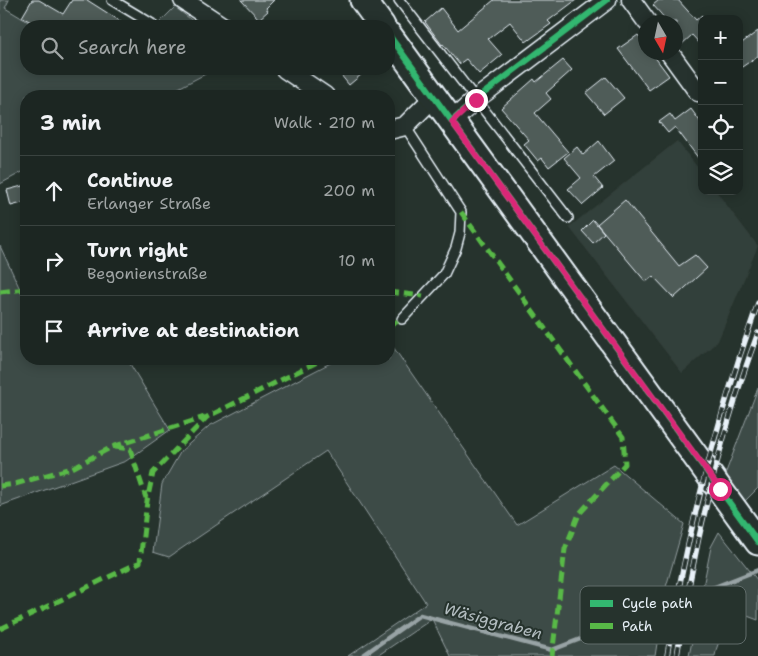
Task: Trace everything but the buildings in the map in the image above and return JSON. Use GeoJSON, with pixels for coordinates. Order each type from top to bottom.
{"type":"FeatureCollection","features":[{"type":"Feature","properties":{"kind":"main road"},"geometry":{"type":"LineString","coordinates":[[363,0],[378,20]]}},
{"type":"Feature","properties":{"kind":"main road"},"geometry":{"type":"LineString","coordinates":[[395,43],[758,542]]}},
{"type":"Feature","properties":{"kind":"street"},"geometry":{"type":"LineString","coordinates":[[183,0],[213,20]]}},
{"type":"Feature","properties":{"kind":"street"},"geometry":{"type":"LineString","coordinates":[[452,122],[476,100],[607,0]]}},
{"type":"Feature","properties":{"kind":"street"},"geometry":{"type":"LineString","coordinates":[[631,0],[643,15]]}},
{"type":"Feature","properties":{"kind":"street"},"geometry":{"type":"LineString","coordinates":[[675,60],[698,92]]}},
{"type":"Feature","properties":{"kind":"street"},"geometry":{"type":"LineString","coordinates":[[294,75],[316,90]]}},
{"type":"Feature","properties":{"kind":"street"},"geometry":{"type":"LineString","coordinates":[[397,128],[434,97]]}},
{"type":"Feature","properties":{"kind":"lane"},"geometry":{"type":"LineString","coordinates":[[112,0],[145,20]]}},
{"type":"Feature","properties":{"kind":"lane"},"geometry":{"type":"LineString","coordinates":[[399,0],[568,218]]}},
{"type":"Feature","properties":{"kind":"lane"},"geometry":{"type":"LineString","coordinates":[[397,128],[461,212],[460,233],[456,248],[444,274],[402,319]]}},
{"type":"Feature","properties":{"kind":"shaded area"},"geometry":{"type":"Polygon","coordinates":[[[0,0],[9,0],[5,8],[25,20],[20,20],[20,75],[203,75],[175,90],[20,90],[20,173],[0,184],[0,0]]]}},
{"type":"Feature","properties":{"kind":"shaded area"},"geometry":{"type":"Polygon","coordinates":[[[175,7],[191,20],[162,20],[175,7]]]}},
{"type":"Feature","properties":{"kind":"shaded area"},"geometry":{"type":"Polygon","coordinates":[[[677,141],[698,168],[698,195],[719,195],[758,246],[718,341],[682,373],[569,227],[677,141]]]}},
{"type":"Feature","properties":{"kind":"shaded area"},"geometry":{"type":"Polygon","coordinates":[[[0,246],[20,289],[20,365],[131,365],[170,430],[126,461],[0,506],[0,246]]]}},
{"type":"Feature","properties":{"kind":"shaded area"},"geometry":{"type":"Polygon","coordinates":[[[395,350],[517,525],[614,465],[684,524],[666,586],[580,586],[580,644],[657,644],[655,656],[450,656],[432,619],[377,656],[348,656],[426,603],[326,451],[169,557],[153,552],[162,484],[181,451],[209,426],[326,365],[395,365],[395,350]]]}},
{"type":"Feature","properties":{"kind":"shaded area"},"geometry":{"type":"Polygon","coordinates":[[[758,388],[758,488],[745,501],[730,485],[726,472],[758,388]]]}},
{"type":"Feature","properties":{"kind":"shaded area"},"geometry":{"type":"Polygon","coordinates":[[[719,532],[758,581],[758,620],[746,616],[746,586],[703,586],[711,547],[719,532]]]}},
{"type":"Feature","properties":{"kind":"shaded area"},"geometry":{"type":"Polygon","coordinates":[[[691,644],[718,644],[715,656],[689,656],[691,644]]]}},
{"type":"Feature","properties":{"kind":"waterway","name":"Wäsiggraben"},"geometry":{"type":"LineString","coordinates":[[717,586],[758,570]]}},
{"type":"Feature","properties":{"kind":"waterway","name":"Wäsiggraben"},"geometry":{"type":"LineString","coordinates":[[362,656],[420,615],[552,650],[580,639]]}},
{"type":"Feature","properties":{"kind":"railway"},"geometry":{"type":"LineString","coordinates":[[679,586],[693,521],[716,433],[758,303]]}},
{"type":"Feature","properties":{"kind":"railway"},"geometry":{"type":"LineString","coordinates":[[689,586],[720,452],[731,412],[758,333]]}},
{"type":"Feature","properties":{"kind":"railway"},"geometry":{"type":"LineString","coordinates":[[667,656],[669,644]]}},
{"type":"Feature","properties":{"kind":"railway"},"geometry":{"type":"LineString","coordinates":[[677,656],[679,644]]}},
{"type":"Feature","properties":{"kind":"marked path"},"geometry":{"type":"LineString","coordinates":[[461,212],[623,437],[625,464],[579,514],[565,549],[552,656]]}},
{"type":"Feature","properties":{"kind":"marked path"},"geometry":{"type":"LineString","coordinates":[[0,292],[20,290]]}},
{"type":"Feature","properties":{"kind":"marked path"},"geometry":{"type":"LineString","coordinates":[[395,293],[423,296]]}},
{"type":"Feature","properties":{"kind":"marked path"},"geometry":{"type":"LineString","coordinates":[[395,323],[402,319]]}},
{"type":"Feature","properties":{"kind":"marked path"},"geometry":{"type":"LineString","coordinates":[[0,629],[140,562],[147,501],[153,473],[207,417],[311,365]]}},
{"type":"Feature","properties":{"kind":"marked path"},"geometry":{"type":"LineString","coordinates":[[0,486],[15,484],[72,468],[112,447],[205,417]]}},
{"type":"Feature","properties":{"kind":"marked path"},"geometry":{"type":"LineString","coordinates":[[115,447],[130,449],[146,498]]}},
{"type":"Feature","properties":{"kind":"cycle path"},"geometry":{"type":"LineString","coordinates":[[452,121],[475,100],[607,0]]}},
{"type":"Feature","properties":{"kind":"cycle path"},"geometry":{"type":"LineString","coordinates":[[395,43],[758,542]]}},
{"type":"Feature","properties":{"kind":"route"},"geometry":{"type":"LineString","coordinates":[[476,100],[452,122],[720,489]]}}]}
